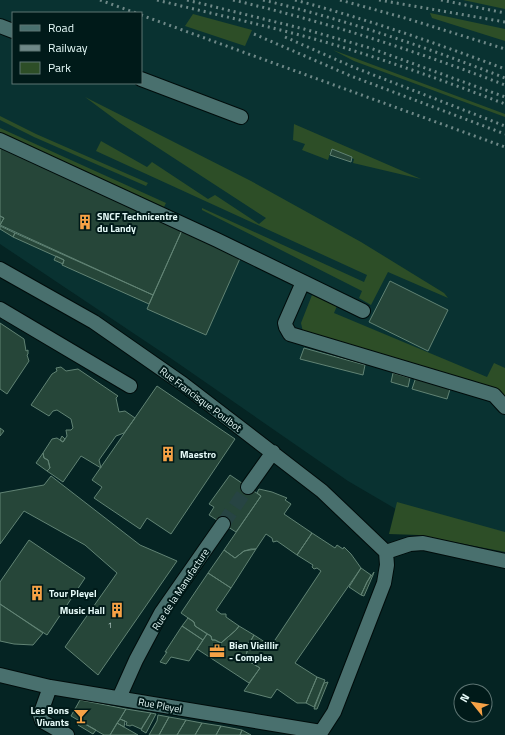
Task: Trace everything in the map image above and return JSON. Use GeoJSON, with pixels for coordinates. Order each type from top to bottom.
{"type":"FeatureCollection","features":[{"type":"Feature","properties":{"kind":"street"},"geometry":{"type":"LineString","coordinates":[[0,26],[12,31]]}},
{"type":"Feature","properties":{"kind":"street"},"geometry":{"type":"LineString","coordinates":[[142,79],[241,117]]}},
{"type":"Feature","properties":{"kind":"street"},"geometry":{"type":"LineString","coordinates":[[0,140],[210,237],[363,311]]}},
{"type":"Feature","properties":{"kind":"street","name":"Rue Francisque Poulbot"},"geometry":{"type":"LineString","coordinates":[[0,269],[94,322],[183,384],[322,491],[386,552]]}},
{"type":"Feature","properties":{"kind":"street"},"geometry":{"type":"LineString","coordinates":[[303,282],[285,323],[290,334],[494,395],[505,407]]}},
{"type":"Feature","properties":{"kind":"street"},"geometry":{"type":"LineString","coordinates":[[0,309],[130,386]]}},
{"type":"Feature","properties":{"kind":"street"},"geometry":{"type":"LineString","coordinates":[[248,488],[273,452]]}},
{"type":"Feature","properties":{"kind":"street","name":"Rue de la Manufacture"},"geometry":{"type":"LineString","coordinates":[[119,698],[136,660],[161,613],[223,524]]}},
{"type":"Feature","properties":{"kind":"street"},"geometry":{"type":"LineString","coordinates":[[386,552],[410,544],[423,543],[505,561]]}},
{"type":"Feature","properties":{"kind":"street","name":"Rue Pleyel"},"geometry":{"type":"LineString","coordinates":[[0,675],[50,687],[321,732],[334,712],[384,583],[387,566],[386,552]]}},
{"type":"Feature","properties":{"kind":"street"},"geometry":{"type":"LineString","coordinates":[[50,687],[40,715],[42,721],[67,735]]}},
{"type":"Feature","properties":{"kind":"shaded area","name":"SNCF Technicentre du Landy"},"geometry":{"type":"Polygon","coordinates":[[[0,0],[505,0],[505,547],[442,536],[348,481],[169,357],[0,244],[0,0]]]}},
{"type":"Feature","properties":{"kind":"green space"},"geometry":{"type":"Polygon","coordinates":[[[463,0],[505,0],[505,9],[463,0]]]}},
{"type":"Feature","properties":{"kind":"green space"},"geometry":{"type":"Polygon","coordinates":[[[430,13],[505,29],[505,41],[432,18],[430,13]]]}},
{"type":"Feature","properties":{"kind":"green space"},"geometry":{"type":"Polygon","coordinates":[[[193,14],[252,30],[245,46],[185,26],[193,14]]]}},
{"type":"Feature","properties":{"kind":"green space"},"geometry":{"type":"Polygon","coordinates":[[[333,50],[505,114],[505,117],[354,61],[333,50]]]}},
{"type":"Feature","properties":{"kind":"green space"},"geometry":{"type":"Polygon","coordinates":[[[85,97],[251,181],[361,242],[444,293],[448,298],[388,272],[371,305],[359,298],[362,291],[202,210],[202,208],[364,282],[367,275],[96,151],[101,141],[147,167],[152,162],[208,199],[215,195],[259,224],[266,218],[120,123],[85,97]]]}},
{"type":"Feature","properties":{"kind":"green space"},"geometry":{"type":"Polygon","coordinates":[[[0,116],[36,134],[148,183],[146,186],[34,137],[0,120],[0,116]]]}},
{"type":"Feature","properties":{"kind":"green space"},"geometry":{"type":"Polygon","coordinates":[[[294,124],[421,179],[353,163],[354,159],[331,150],[328,160],[302,150],[305,144],[293,140],[294,124]]]}},
{"type":"Feature","properties":{"kind":"green space"},"geometry":{"type":"Polygon","coordinates":[[[0,128],[166,203],[164,207],[0,135],[0,128]]]}},
{"type":"Feature","properties":{"kind":"green space"},"geometry":{"type":"Polygon","coordinates":[[[312,295],[337,306],[334,313],[487,377],[494,363],[505,368],[505,397],[474,381],[303,332],[301,323],[312,295]]]}},
{"type":"Feature","properties":{"kind":"green space"},"geometry":{"type":"Polygon","coordinates":[[[397,502],[505,532],[505,552],[418,535],[389,534],[397,502]]]}},
{"type":"Feature","properties":{"kind":"building","name":"SNCF Technicentre du Landy"},"geometry":{"type":"Polygon","coordinates":[[[0,145],[183,228],[153,295],[0,225],[4,218],[0,216],[0,145]]]}},
{"type":"Feature","properties":{"kind":"building"},"geometry":{"type":"Polygon","coordinates":[[[332,149],[352,157],[351,162],[330,155],[332,149]]]}},
{"type":"Feature","properties":{"kind":"building"},"geometry":{"type":"Polygon","coordinates":[[[0,216],[4,218],[0,225],[0,216]]]}},
{"type":"Feature","properties":{"kind":"building"},"geometry":{"type":"Polygon","coordinates":[[[0,226],[15,233],[13,237],[0,229],[0,226]]]}},
{"type":"Feature","properties":{"kind":"building"},"geometry":{"type":"Polygon","coordinates":[[[183,228],[242,254],[206,335],[147,309],[183,228]]]}},
{"type":"Feature","properties":{"kind":"building"},"geometry":{"type":"Polygon","coordinates":[[[15,233],[153,295],[149,304],[62,265],[64,260],[13,237],[15,233]]]}},
{"type":"Feature","properties":{"kind":"building"},"geometry":{"type":"Polygon","coordinates":[[[56,256],[64,260],[63,264],[54,260],[56,256]]]}},
{"type":"Feature","properties":{"kind":"building"},"geometry":{"type":"Polygon","coordinates":[[[390,281],[448,310],[428,351],[369,322],[390,281]]]}},
{"type":"Feature","properties":{"kind":"building"},"geometry":{"type":"Polygon","coordinates":[[[0,323],[24,339],[26,351],[28,350],[27,355],[29,361],[7,394],[0,389],[0,323]]]}},
{"type":"Feature","properties":{"kind":"building"},"geometry":{"type":"Polygon","coordinates":[[[304,348],[365,365],[363,375],[300,359],[304,348]]]}},
{"type":"Feature","properties":{"kind":"building"},"geometry":{"type":"Polygon","coordinates":[[[61,367],[66,371],[78,369],[118,396],[116,398],[119,412],[125,411],[135,418],[124,433],[116,436],[99,460],[101,468],[81,456],[63,482],[47,471],[50,468],[48,460],[44,458],[43,453],[52,439],[57,438],[63,442],[67,436],[66,430],[71,430],[73,428],[71,419],[57,410],[53,411],[49,416],[31,405],[52,374],[57,371],[56,368],[61,367]]]}},
{"type":"Feature","properties":{"kind":"building"},"geometry":{"type":"Polygon","coordinates":[[[393,373],[410,378],[408,387],[391,382],[393,373]]]}},
{"type":"Feature","properties":{"kind":"building"},"geometry":{"type":"Polygon","coordinates":[[[416,377],[451,386],[447,399],[412,389],[416,377]]]}},
{"type":"Feature","properties":{"kind":"building","name":"Maestro"},"geometry":{"type":"Polygon","coordinates":[[[157,386],[235,439],[171,534],[147,518],[140,529],[94,498],[102,487],[92,480],[157,386]]]}},
{"type":"Feature","properties":{"kind":"building"},"geometry":{"type":"Polygon","coordinates":[[[0,428],[4,431],[0,436],[0,428]]]}},
{"type":"Feature","properties":{"kind":"building"},"geometry":{"type":"Polygon","coordinates":[[[62,436],[65,439],[63,442],[60,440],[62,436]]]}},
{"type":"Feature","properties":{"kind":"building"},"geometry":{"type":"Polygon","coordinates":[[[43,453],[44,458],[48,460],[50,468],[47,471],[36,463],[43,453]]]}},
{"type":"Feature","properties":{"kind":"building"},"geometry":{"type":"Polygon","coordinates":[[[230,475],[261,496],[236,532],[209,515],[214,507],[209,504],[230,475]]]}},
{"type":"Feature","properties":{"kind":"building","name":"Music Hall"},"geometry":{"type":"Polygon","coordinates":[[[51,476],[140,545],[177,561],[98,675],[65,647],[117,573],[85,545],[24,511],[0,544],[0,493],[44,485],[51,476]]]}},
{"type":"Feature","properties":{"kind":"building"},"geometry":{"type":"Polygon","coordinates":[[[259,489],[287,498],[285,500],[291,504],[284,514],[312,533],[297,555],[277,541],[273,542],[272,538],[266,534],[256,549],[244,551],[235,558],[224,550],[261,496],[257,493],[259,489]]]}},
{"type":"Feature","properties":{"kind":"building"},"geometry":{"type":"Polygon","coordinates":[[[312,533],[335,548],[337,545],[343,549],[344,547],[361,568],[295,663],[317,677],[306,703],[297,703],[277,689],[271,698],[244,691],[260,668],[245,659],[248,648],[246,643],[250,642],[254,635],[271,646],[321,571],[317,568],[314,569],[312,567],[313,565],[297,555],[312,533]]]}},
{"type":"Feature","properties":{"kind":"building","name":"Tour Pleyel"},"geometry":{"type":"Polygon","coordinates":[[[29,540],[85,578],[47,635],[0,604],[0,582],[29,540]]]}},
{"type":"Feature","properties":{"kind":"building"},"geometry":{"type":"Polygon","coordinates":[[[256,549],[231,588],[208,573],[224,550],[235,558],[244,551],[256,549]]]}},
{"type":"Feature","properties":{"kind":"building"},"geometry":{"type":"Polygon","coordinates":[[[361,568],[371,575],[361,595],[349,587],[361,568]]]}},
{"type":"Feature","properties":{"kind":"building"},"geometry":{"type":"Polygon","coordinates":[[[374,572],[364,596],[361,595],[367,582],[374,572]]]}},
{"type":"Feature","properties":{"kind":"building"},"geometry":{"type":"Polygon","coordinates":[[[208,573],[231,588],[216,610],[221,614],[226,614],[226,617],[239,626],[221,643],[212,640],[211,636],[195,626],[194,622],[181,613],[208,573]]]}},
{"type":"Feature","properties":{"kind":"building"},"geometry":{"type":"Polygon","coordinates":[[[0,604],[43,633],[33,645],[14,644],[0,641],[0,604]]]}},
{"type":"Feature","properties":{"kind":"building"},"geometry":{"type":"Polygon","coordinates":[[[188,618],[194,622],[195,626],[207,634],[203,640],[182,626],[188,618]]]}},
{"type":"Feature","properties":{"kind":"building"},"geometry":{"type":"Polygon","coordinates":[[[182,626],[203,640],[189,661],[171,657],[166,664],[160,662],[167,652],[165,652],[182,626]]]}},
{"type":"Feature","properties":{"kind":"building"},"geometry":{"type":"Polygon","coordinates":[[[239,626],[254,635],[250,642],[246,643],[248,648],[245,659],[260,668],[249,683],[197,649],[207,634],[211,636],[212,640],[221,643],[239,626]]]}},
{"type":"Feature","properties":{"kind":"building"},"geometry":{"type":"Polygon","coordinates":[[[317,677],[325,680],[314,707],[306,703],[317,677]]]}},
{"type":"Feature","properties":{"kind":"building"},"geometry":{"type":"Polygon","coordinates":[[[328,682],[317,709],[314,709],[324,683],[328,682]]]}},
{"type":"Feature","properties":{"kind":"building"},"geometry":{"type":"Polygon","coordinates":[[[80,700],[126,709],[110,735],[104,735],[71,716],[80,700]]]}},
{"type":"Feature","properties":{"kind":"building"},"geometry":{"type":"Polygon","coordinates":[[[126,709],[151,713],[141,729],[132,725],[126,725],[127,722],[120,719],[126,709]]]}},
{"type":"Feature","properties":{"kind":"building"},"geometry":{"type":"Polygon","coordinates":[[[151,713],[156,714],[146,733],[141,730],[151,713]]]}},
{"type":"Feature","properties":{"kind":"building"},"geometry":{"type":"Polygon","coordinates":[[[158,715],[169,717],[159,735],[149,735],[157,721],[158,715]]]}},
{"type":"Feature","properties":{"kind":"building"},"geometry":{"type":"Polygon","coordinates":[[[169,717],[186,720],[177,735],[159,735],[169,717]]]}},
{"type":"Feature","properties":{"kind":"building"},"geometry":{"type":"Polygon","coordinates":[[[120,719],[125,721],[124,727],[117,723],[120,719]]]}},
{"type":"Feature","properties":{"kind":"building"},"geometry":{"type":"Polygon","coordinates":[[[186,720],[202,723],[195,735],[177,735],[186,720]]]}},
{"type":"Feature","properties":{"kind":"building"},"geometry":{"type":"Polygon","coordinates":[[[80,721],[96,730],[93,734],[78,725],[80,721]]]}},
{"type":"Feature","properties":{"kind":"building"},"geometry":{"type":"Polygon","coordinates":[[[117,723],[138,735],[110,735],[117,723]]]}},
{"type":"Feature","properties":{"kind":"building"},"geometry":{"type":"Polygon","coordinates":[[[202,723],[221,726],[216,735],[195,735],[202,723]]]}},
{"type":"Feature","properties":{"kind":"building"},"geometry":{"type":"Polygon","coordinates":[[[221,726],[242,730],[240,735],[216,735],[221,726]]]}},
{"type":"Feature","properties":{"kind":"building"},"geometry":{"type":"Polygon","coordinates":[[[242,730],[251,735],[240,735],[242,730]]]}},
{"type":"Feature","properties":{"kind":"tunnel"},"geometry":{"type":"LineString","coordinates":[[223,524],[248,487]]}},
{"type":"Feature","properties":{"kind":"railway"},"geometry":{"type":"LineString","coordinates":[[100,0],[133,12]]}},
{"type":"Feature","properties":{"kind":"railway"},"geometry":{"type":"LineString","coordinates":[[157,0],[262,25],[325,42],[415,71],[505,104]]}},
{"type":"Feature","properties":{"kind":"railway"},"geometry":{"type":"LineString","coordinates":[[187,0],[304,29],[370,48],[505,97]]}},
{"type":"Feature","properties":{"kind":"railway"},"geometry":{"type":"LineString","coordinates":[[233,0],[370,38],[438,60],[505,85]]}},
{"type":"Feature","properties":{"kind":"railway"},"geometry":{"type":"LineString","coordinates":[[263,0],[325,16],[386,35],[505,78]]}},
{"type":"Feature","properties":{"kind":"railway"},"geometry":{"type":"LineString","coordinates":[[295,0],[401,32],[505,69]]}},
{"type":"Feature","properties":{"kind":"railway"},"geometry":{"type":"LineString","coordinates":[[340,0],[405,18],[505,49]]}},
{"type":"Feature","properties":{"kind":"railway"},"geometry":{"type":"LineString","coordinates":[[379,0],[505,22]]}},
{"type":"Feature","properties":{"kind":"railway"},"geometry":{"type":"LineString","coordinates":[[441,0],[505,13]]}},
{"type":"Feature","properties":{"kind":"railway"},"geometry":{"type":"LineString","coordinates":[[142,15],[505,147]]}},
{"type":"Feature","properties":{"kind":"railway"},"geometry":{"type":"LineString","coordinates":[[254,34],[351,76],[505,134]]}},
{"type":"Feature","properties":{"kind":"railway"},"geometry":{"type":"LineString","coordinates":[[285,37],[353,67],[505,126]]}},
{"type":"Feature","properties":{"kind":"place","name":"SNCF Technicentre du Landy"},"geometry":{"type":"Point","coordinates":[85,222]}},
{"type":"Feature","properties":{"kind":"place","name":"Maestro"},"geometry":{"type":"Point","coordinates":[168,454]}},
{"type":"Feature","properties":{"kind":"place","name":"Tour Pleyel"},"geometry":{"type":"Point","coordinates":[37,593]}},
{"type":"Feature","properties":{"kind":"place","name":"Music Hall"},"geometry":{"type":"Point","coordinates":[117,610]}},
{"type":"Feature","properties":{"kind":"place","name":"Bien Vieillir - Complea"},"geometry":{"type":"Point","coordinates":[217,651]}},
{"type":"Feature","properties":{"kind":"place","name":"Les Bons Vivants"},"geometry":{"type":"Point","coordinates":[81,716]}}]}
